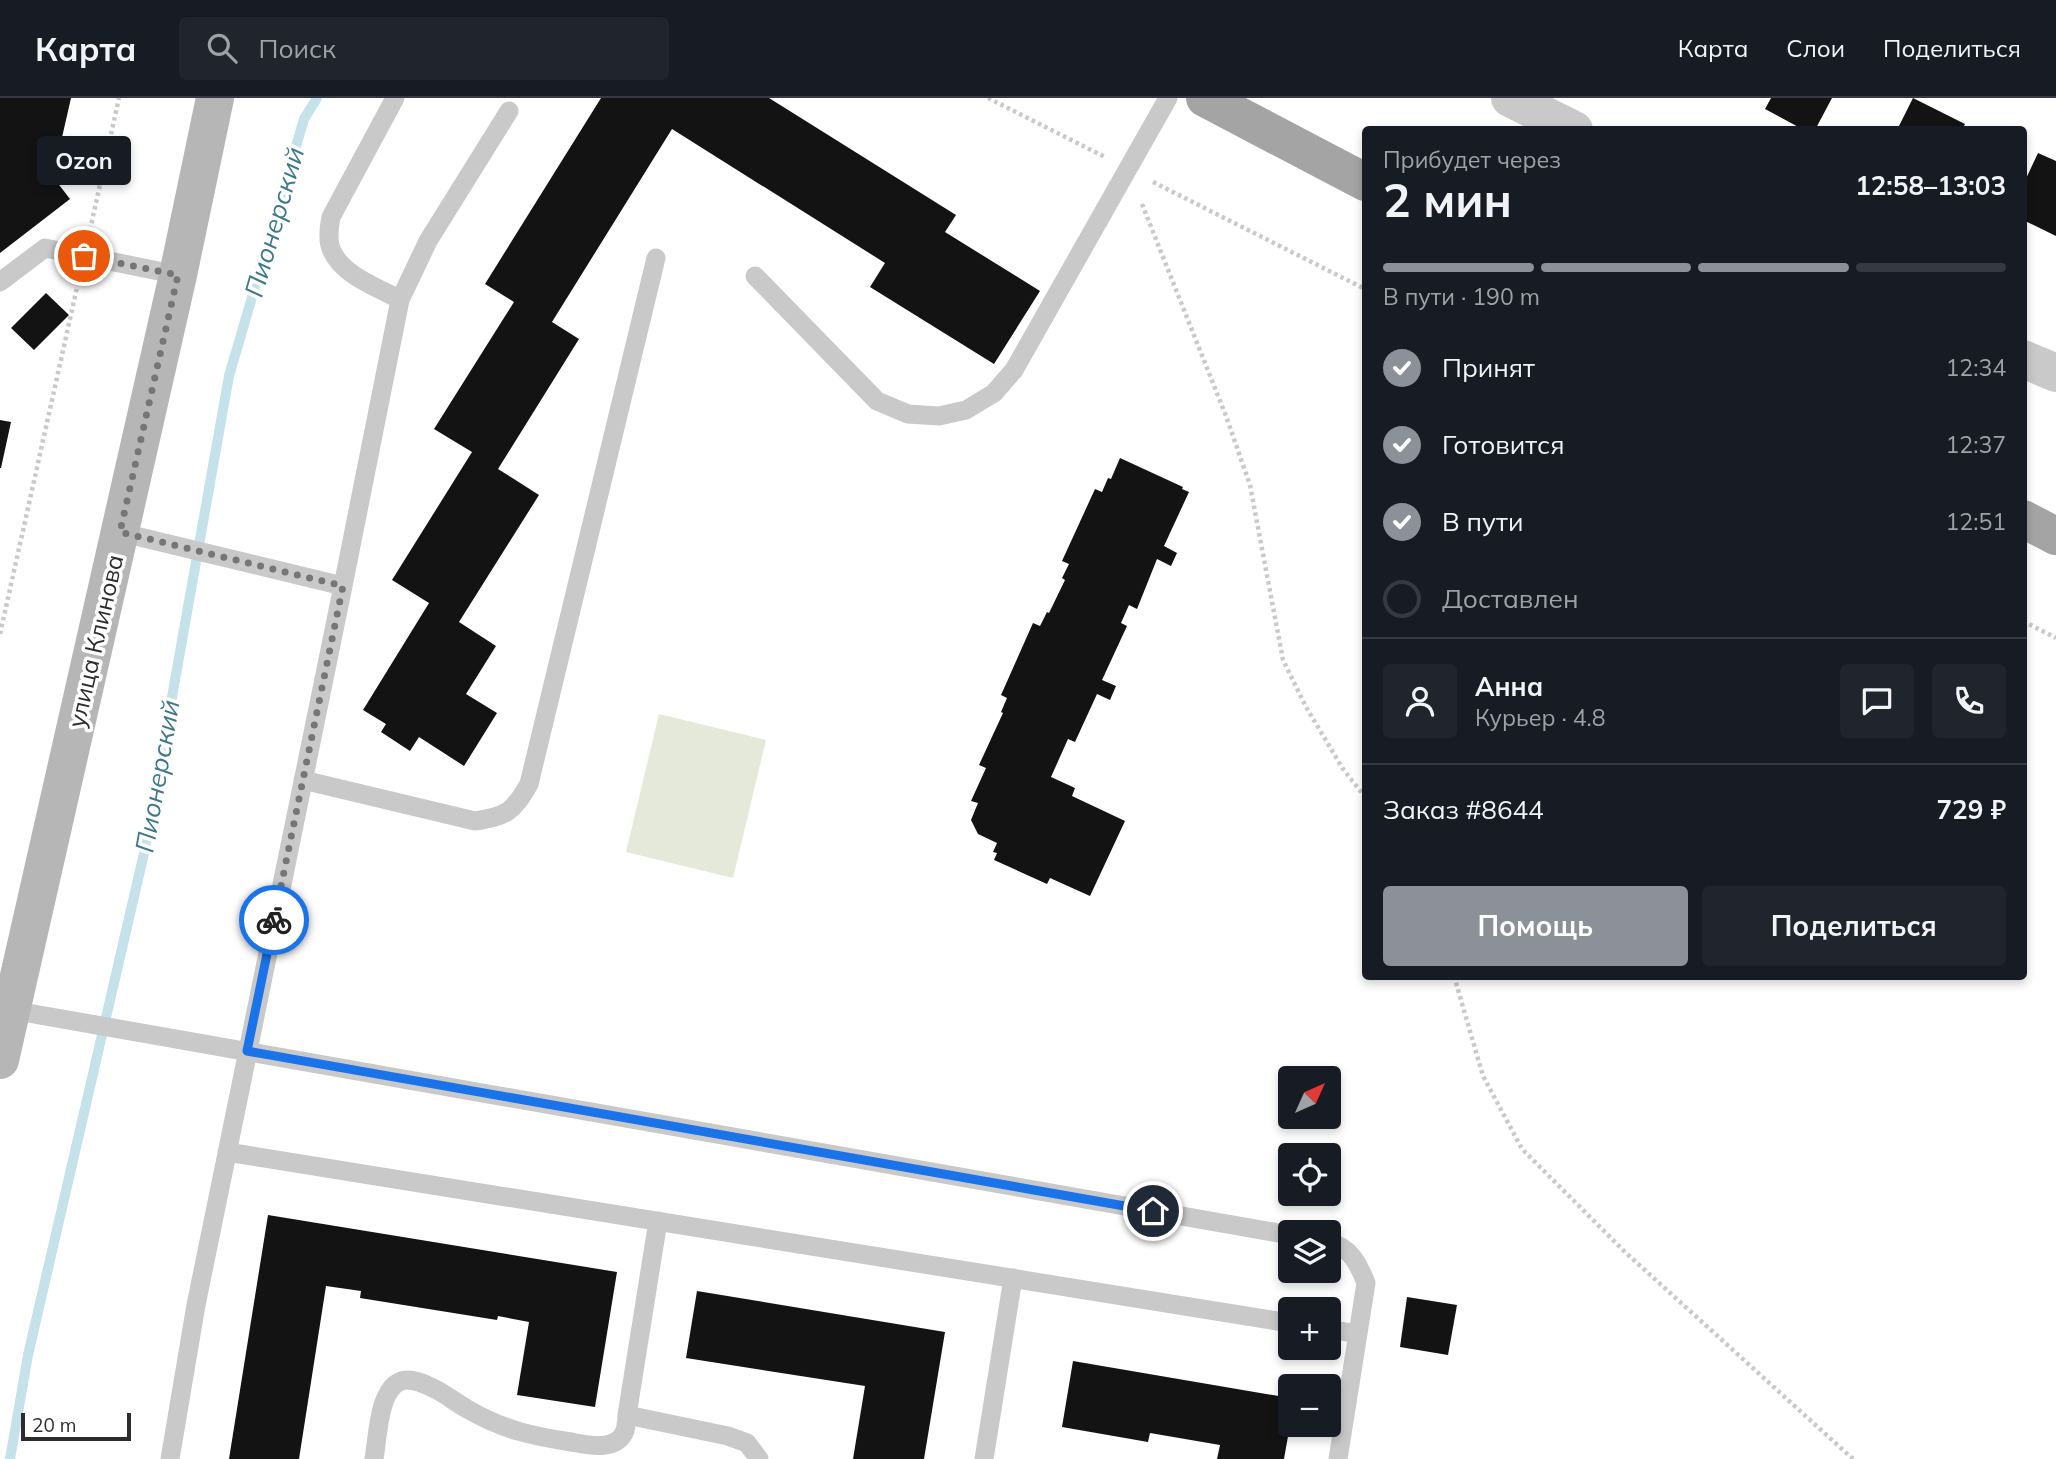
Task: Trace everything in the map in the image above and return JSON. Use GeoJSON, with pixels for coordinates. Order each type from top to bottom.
{"type":"FeatureCollection","features":[{"type":"Feature","properties":{"kind":"main road"},"geometry":{"type":"LineString","coordinates":[[1205,98],[1362,180]]}},
{"type":"Feature","properties":{"kind":"main road"},"geometry":{"type":"LineString","coordinates":[[2027,521],[2056,536]]}},
{"type":"Feature","properties":{"kind":"street","name":"улица Клинова"},"geometry":{"type":"LineString","coordinates":[[0,1060],[178,275],[215,98]]}},
{"type":"Feature","properties":{"kind":"street"},"geometry":{"type":"LineString","coordinates":[[1510,98],[1566,126]]}},
{"type":"Feature","properties":{"kind":"street"},"geometry":{"type":"LineString","coordinates":[[2027,361],[2056,373]]}},
{"type":"Feature","properties":{"kind":"lane"},"geometry":{"type":"LineString","coordinates":[[394,98],[331,217],[328,232],[331,250],[347,271],[400,300]]}},
{"type":"Feature","properties":{"kind":"lane"},"geometry":{"type":"LineString","coordinates":[[755,276],[877,401],[908,414],[939,416],[966,410],[994,393],[1014,370],[1168,98]]}},
{"type":"Feature","properties":{"kind":"lane"},"geometry":{"type":"LineString","coordinates":[[170,1459],[196,1306],[400,300],[428,242],[509,111]]}},
{"type":"Feature","properties":{"kind":"lane"},"geometry":{"type":"LineString","coordinates":[[0,282],[44,248],[178,275]]}},
{"type":"Feature","properties":{"kind":"lane"},"geometry":{"type":"LineString","coordinates":[[303,780],[475,821],[499,817],[517,805],[529,784],[656,258]]}},
{"type":"Feature","properties":{"kind":"lane"},"geometry":{"type":"LineString","coordinates":[[120,532],[343,586]]}},
{"type":"Feature","properties":{"kind":"lane"},"geometry":{"type":"LineString","coordinates":[[11,1010],[1278,1233]]}},
{"type":"Feature","properties":{"kind":"lane"},"geometry":{"type":"LineString","coordinates":[[227,1152],[1278,1321]]}},
{"type":"Feature","properties":{"kind":"lane"},"geometry":{"type":"LineString","coordinates":[[374,1459],[386,1395],[394,1385],[404,1380],[430,1387],[470,1410],[526,1435],[595,1446],[610,1445],[619,1439],[625,1431],[658,1221]]}},
{"type":"Feature","properties":{"kind":"lane"},"geometry":{"type":"LineString","coordinates":[[1338,1459],[1366,1283],[1358,1263],[1341,1247]]}},
{"type":"Feature","properties":{"kind":"lane"},"geometry":{"type":"LineString","coordinates":[[984,1459],[1013,1278]]}},
{"type":"Feature","properties":{"kind":"lane"},"geometry":{"type":"LineString","coordinates":[[1341,1331],[1358,1334]]}},
{"type":"Feature","properties":{"kind":"lane"},"geometry":{"type":"LineString","coordinates":[[627,1415],[728,1436],[747,1443],[759,1459]]}},
{"type":"Feature","properties":{"kind":"path"},"geometry":{"type":"LineString","coordinates":[[0,634],[119,98]]}},
{"type":"Feature","properties":{"kind":"path"},"geometry":{"type":"LineString","coordinates":[[988,98],[1362,287]]}},
{"type":"Feature","properties":{"kind":"path"},"geometry":{"type":"LineString","coordinates":[[1128,169],[1226,416],[1250,485],[1283,660],[1306,707],[1343,769],[1362,793]]}},
{"type":"Feature","properties":{"kind":"path"},"geometry":{"type":"LineString","coordinates":[[2027,623],[2056,638]]}},
{"type":"Feature","properties":{"kind":"path"},"geometry":{"type":"LineString","coordinates":[[1455,980],[1483,1076],[1522,1149],[1625,1252],[1853,1459]]}},
{"type":"Feature","properties":{"kind":"green space"},"geometry":{"type":"Polygon","coordinates":[[[659,714],[766,740],[733,878],[626,852],[659,714]]]}},
{"type":"Feature","properties":{"kind":"building"},"geometry":{"type":"Polygon","coordinates":[[[0,98],[71,98],[53,177],[70,199],[0,253],[0,98]]]}},
{"type":"Feature","properties":{"kind":"building"},"geometry":{"type":"Polygon","coordinates":[[[601,98],[769,98],[956,215],[945,232],[1040,291],[994,364],[870,287],[885,263],[672,129],[552,322],[579,339],[498,469],[539,495],[459,622],[496,646],[466,694],[497,713],[464,766],[419,737],[410,751],[381,732],[386,724],[363,710],[429,603],[392,580],[472,452],[434,429],[514,302],[485,284],[601,98]]]}},
{"type":"Feature","properties":{"kind":"building"},"geometry":{"type":"Polygon","coordinates":[[[1771,98],[1832,98],[1817,126],[1797,126],[1765,109],[1771,98]]]}},
{"type":"Feature","properties":{"kind":"building"},"geometry":{"type":"Polygon","coordinates":[[[1913,98],[1965,124],[1964,126],[1899,126],[1913,98]]]}},
{"type":"Feature","properties":{"kind":"building"},"geometry":{"type":"Polygon","coordinates":[[[2038,153],[2056,161],[2056,236],[2027,222],[2027,176],[2038,153]]]}},
{"type":"Feature","properties":{"kind":"building"},"geometry":{"type":"Polygon","coordinates":[[[46,293],[69,315],[34,350],[11,328],[46,293]]]}},
{"type":"Feature","properties":{"kind":"building"},"geometry":{"type":"Polygon","coordinates":[[[0,420],[11,422],[1,468],[0,468],[0,420]]]}},
{"type":"Feature","properties":{"kind":"building"},"geometry":{"type":"Polygon","coordinates":[[[1120,458],[1189,492],[1164,546],[1177,553],[1171,566],[1157,559],[1137,609],[1129,605],[1121,623],[1127,626],[1102,680],[1116,686],[1110,700],[1097,694],[1075,742],[1068,739],[1051,777],[1075,788],[1072,796],[1125,821],[1090,896],[1050,878],[1047,884],[994,860],[997,853],[993,852],[997,843],[978,834],[971,820],[978,803],[971,801],[986,768],[979,765],[1003,713],[1001,712],[1007,698],[1001,695],[1033,623],[1040,626],[1065,580],[1062,578],[1069,564],[1062,561],[1095,489],[1102,492],[1120,458]]]}},
{"type":"Feature","properties":{"kind":"building"},"geometry":{"type":"Polygon","coordinates":[[[268,1215],[617,1272],[595,1407],[517,1395],[529,1322],[498,1316],[497,1320],[360,1298],[361,1291],[326,1286],[299,1459],[229,1459],[268,1215]]]}},
{"type":"Feature","properties":{"kind":"building"},"geometry":{"type":"Polygon","coordinates":[[[697,1291],[945,1332],[924,1459],[853,1459],[865,1386],[686,1358],[697,1291]]]}},
{"type":"Feature","properties":{"kind":"building"},"geometry":{"type":"Polygon","coordinates":[[[1407,1297],[1457,1305],[1448,1355],[1400,1347],[1407,1297]]]}},
{"type":"Feature","properties":{"kind":"building"},"geometry":{"type":"Polygon","coordinates":[[[1073,1361],[1278,1396],[1278,1437],[1288,1437],[1284,1459],[1217,1459],[1220,1445],[1150,1433],[1148,1442],[1062,1427],[1073,1361]]]}},
{"type":"Feature","properties":{"kind":"waterway","name":"Пионерский"},"geometry":{"type":"LineString","coordinates":[[10,1459],[28,1355],[145,849],[229,376],[304,119],[317,98]]}},
{"type":"Feature","properties":{"kind":"way so far"},"geometry":{"type":"LineString","coordinates":[[84,256],[178,275],[120,532],[343,586],[274,920]]}},
{"type":"Feature","properties":{"kind":"place","name":"Ozon"},"geometry":{"type":"Point","coordinates":[84,256]}},
{"type":"Feature","properties":{"kind":"route"},"geometry":{"type":"LineString","coordinates":[[274,920],[247,1051],[1153,1211]]}}]}
